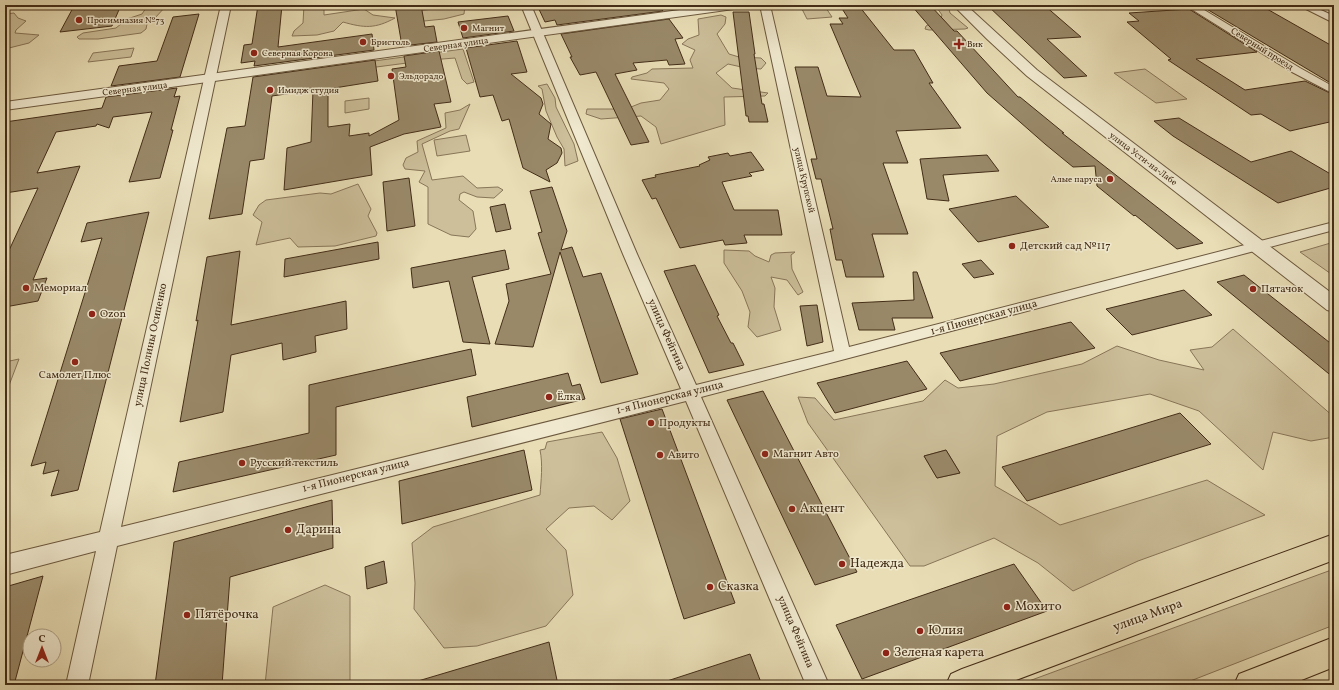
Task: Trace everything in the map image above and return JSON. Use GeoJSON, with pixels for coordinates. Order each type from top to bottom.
{"type":"FeatureCollection","features":[{"type":"Feature","properties":{"kind":"main road","name":"улица Мира"},"geometry":{"type":"LineString","coordinates":[[962,685],[1334,547]]}},
{"type":"Feature","properties":{"kind":"main road"},"geometry":{"type":"LineString","coordinates":[[1250,685],[1334,652]]}},
{"type":"Feature","properties":{"kind":"street","name":"улица Полины Осипенко"},"geometry":{"type":"LineString","coordinates":[[77,685],[226,5]]}},
{"type":"Feature","properties":{"kind":"street","name":"улица Фейгина"},"geometry":{"type":"LineString","coordinates":[[526,5],[630,254],[818,685]]}},
{"type":"Feature","properties":{"kind":"street","name":"Северная улица"},"geometry":{"type":"LineString","coordinates":[[5,106],[210,80],[741,5]]}},
{"type":"Feature","properties":{"kind":"street","name":"улица Крупской"},"geometry":{"type":"LineString","coordinates":[[765,5],[843,354]]}},
{"type":"Feature","properties":{"kind":"street","name":"улица Усти-на-Лабе"},"geometry":{"type":"LineString","coordinates":[[959,5],[1032,73],[1334,305]]}},
{"type":"Feature","properties":{"kind":"street","name":"Северный проезд"},"geometry":{"type":"LineString","coordinates":[[1190,5],[1296,70],[1334,91]]}},
{"type":"Feature","properties":{"kind":"street"},"geometry":{"type":"LineString","coordinates":[[1303,5],[1334,20]]}},
{"type":"Feature","properties":{"kind":"street","name":"1-я Пионерская улица"},"geometry":{"type":"LineString","coordinates":[[5,565],[843,354],[1259,247],[1334,226]]}},
{"type":"Feature","properties":{"kind":"shaded area"},"geometry":{"type":"Polygon","coordinates":[[[148,5],[167,5],[147,24],[146,29],[141,33],[98,39],[79,39],[77,37],[83,33],[116,28],[127,19],[142,14],[148,5]]]}},
{"type":"Feature","properties":{"kind":"shaded area"},"geometry":{"type":"Polygon","coordinates":[[[304,5],[324,5],[324,15],[364,9],[373,15],[395,18],[375,26],[363,26],[343,22],[334,31],[317,35],[292,36],[294,31],[303,23],[304,5]]]}},
{"type":"Feature","properties":{"kind":"shaded area"},"geometry":{"type":"Polygon","coordinates":[[[448,5],[465,5],[464,14],[444,19],[414,22],[417,11],[448,7],[448,5]]]}},
{"type":"Feature","properties":{"kind":"shaded area"},"geometry":{"type":"Polygon","coordinates":[[[935,5],[948,5],[950,13],[968,28],[925,29],[926,26],[941,18],[942,15],[935,5]]]}},
{"type":"Feature","properties":{"kind":"shaded area"},"geometry":{"type":"Polygon","coordinates":[[[826,8],[832,17],[807,19],[802,9],[826,8]]]}},
{"type":"Feature","properties":{"kind":"shaded area"},"geometry":{"type":"Polygon","coordinates":[[[14,13],[18,18],[26,21],[16,30],[15,33],[39,35],[29,43],[5,49],[5,43],[8,42],[5,41],[5,14],[14,13]]]}},
{"type":"Feature","properties":{"kind":"shaded area"},"geometry":{"type":"Polygon","coordinates":[[[721,15],[726,17],[725,24],[717,34],[729,54],[739,57],[761,58],[766,63],[761,69],[746,68],[728,64],[716,73],[732,88],[768,93],[765,96],[724,97],[725,125],[661,144],[656,127],[641,116],[601,119],[586,114],[587,109],[626,109],[641,103],[660,100],[669,89],[664,83],[631,79],[632,77],[647,73],[652,69],[693,68],[690,60],[695,50],[682,44],[688,39],[699,35],[698,19],[721,15]]]}},
{"type":"Feature","properties":{"kind":"shaded area"},"geometry":{"type":"Polygon","coordinates":[[[134,48],[131,57],[88,62],[93,53],[134,48]]]}},
{"type":"Feature","properties":{"kind":"shaded area"},"geometry":{"type":"Polygon","coordinates":[[[463,49],[474,82],[467,84],[462,79],[455,58],[292,78],[300,71],[463,49]]]}},
{"type":"Feature","properties":{"kind":"shaded area"},"geometry":{"type":"Polygon","coordinates":[[[1145,69],[1187,99],[1156,103],[1114,73],[1145,69]]]}},
{"type":"Feature","properties":{"kind":"shaded area"},"geometry":{"type":"Polygon","coordinates":[[[547,84],[555,98],[556,107],[574,144],[578,161],[565,166],[564,149],[546,111],[542,89],[538,86],[547,84]]]}},
{"type":"Feature","properties":{"kind":"shaded area"},"geometry":{"type":"Polygon","coordinates":[[[369,98],[369,109],[345,113],[345,101],[369,98]]]}},
{"type":"Feature","properties":{"kind":"shaded area"},"geometry":{"type":"Polygon","coordinates":[[[470,104],[459,129],[450,131],[422,144],[432,180],[463,176],[477,188],[498,187],[503,190],[494,198],[477,197],[464,192],[460,194],[459,200],[473,211],[476,229],[469,237],[451,235],[428,224],[428,187],[419,182],[425,171],[405,169],[403,165],[406,158],[418,152],[417,141],[446,128],[445,113],[460,110],[470,104]]]}},
{"type":"Feature","properties":{"kind":"shaded area"},"geometry":{"type":"Polygon","coordinates":[[[466,135],[470,151],[437,156],[434,140],[466,135]]]}},
{"type":"Feature","properties":{"kind":"shaded area"},"geometry":{"type":"Polygon","coordinates":[[[358,184],[371,209],[368,216],[377,233],[376,236],[335,246],[298,247],[290,238],[256,245],[262,222],[253,215],[259,205],[266,200],[320,193],[331,194],[358,184]]]}},
{"type":"Feature","properties":{"kind":"shaded area"},"geometry":{"type":"Polygon","coordinates":[[[1334,242],[1334,276],[1300,252],[1334,242]]]}},
{"type":"Feature","properties":{"kind":"shaded area"},"geometry":{"type":"Polygon","coordinates":[[[724,250],[749,251],[755,256],[769,262],[771,255],[775,253],[795,252],[791,255],[792,269],[803,292],[798,295],[787,280],[771,277],[775,288],[774,307],[781,330],[757,337],[748,327],[750,312],[742,291],[724,263],[724,250]]]}},
{"type":"Feature","properties":{"kind":"shaded area"},"geometry":{"type":"Polygon","coordinates":[[[1233,329],[1334,417],[1334,437],[1311,441],[1273,432],[1263,470],[1199,411],[1150,394],[1047,412],[997,436],[995,486],[1060,525],[1207,480],[1265,515],[1138,561],[1073,591],[1038,563],[994,538],[924,566],[910,566],[808,423],[798,397],[815,398],[834,420],[923,401],[945,380],[958,388],[994,384],[1082,364],[1117,346],[1159,360],[1204,370],[1190,350],[1212,347],[1233,329]],[[946,450],[924,456],[937,478],[960,473],[946,450]]]}},
{"type":"Feature","properties":{"kind":"shaded area"},"geometry":{"type":"Polygon","coordinates":[[[19,359],[5,396],[5,362],[19,359]]]}},
{"type":"Feature","properties":{"kind":"shaded area"},"geometry":{"type":"Polygon","coordinates":[[[602,432],[617,458],[630,501],[612,520],[594,506],[569,508],[546,529],[566,550],[573,595],[546,626],[477,646],[444,648],[414,609],[415,583],[412,543],[433,527],[540,495],[542,467],[540,450],[545,449],[547,442],[602,432]]]}},
{"type":"Feature","properties":{"kind":"shaded area"},"geometry":{"type":"Polygon","coordinates":[[[1334,569],[1334,625],[1180,685],[1018,685],[1334,569]]]}},
{"type":"Feature","properties":{"kind":"shaded area"},"geometry":{"type":"Polygon","coordinates":[[[325,585],[350,596],[350,685],[265,685],[273,607],[325,585]]]}},
{"type":"Feature","properties":{"kind":"building"},"geometry":{"type":"Polygon","coordinates":[[[121,5],[112,26],[60,32],[74,6],[121,5]]]}},
{"type":"Feature","properties":{"kind":"building"},"geometry":{"type":"Polygon","coordinates":[[[258,5],[282,5],[278,47],[372,34],[374,50],[254,66],[255,61],[241,63],[244,45],[252,44],[258,5]]]}},
{"type":"Feature","properties":{"kind":"building"},"geometry":{"type":"Polygon","coordinates":[[[395,5],[421,5],[425,27],[434,26],[437,42],[402,46],[395,5]]]}},
{"type":"Feature","properties":{"kind":"building"},"geometry":{"type":"Polygon","coordinates":[[[537,5],[659,5],[663,11],[557,25],[555,20],[545,22],[537,5]]]}},
{"type":"Feature","properties":{"kind":"building"},"geometry":{"type":"Polygon","coordinates":[[[911,5],[930,5],[954,31],[957,31],[1018,97],[1020,97],[1064,133],[1062,133],[1203,243],[1177,249],[1097,186],[1095,166],[1073,167],[987,93],[911,5]]]}},
{"type":"Feature","properties":{"kind":"building"},"geometry":{"type":"Polygon","coordinates":[[[987,5],[1044,5],[1081,37],[1047,39],[1087,76],[1064,78],[987,5]]]}},
{"type":"Feature","properties":{"kind":"building"},"geometry":{"type":"Polygon","coordinates":[[[1210,5],[1260,5],[1334,47],[1334,85],[1205,8],[1215,8],[1210,5]]]}},
{"type":"Feature","properties":{"kind":"building"},"geometry":{"type":"Polygon","coordinates":[[[859,6],[894,50],[914,50],[933,83],[929,83],[961,128],[896,131],[908,163],[883,163],[908,234],[872,234],[884,277],[846,277],[842,260],[836,260],[830,229],[833,229],[821,179],[816,179],[811,159],[817,159],[795,67],[818,67],[827,96],[861,97],[830,24],[843,24],[839,18],[848,18],[841,7],[859,6]]]}},
{"type":"Feature","properties":{"kind":"building"},"geometry":{"type":"Polygon","coordinates":[[[1189,9],[1257,52],[1196,59],[1245,90],[1305,81],[1334,95],[1334,121],[1290,131],[1261,114],[1251,115],[1168,60],[1171,59],[1127,22],[1139,21],[1129,13],[1189,9]]]}},
{"type":"Feature","properties":{"kind":"building"},"geometry":{"type":"Polygon","coordinates":[[[733,12],[749,12],[762,104],[764,104],[768,122],[749,122],[748,116],[746,116],[733,12]]]}},
{"type":"Feature","properties":{"kind":"building"},"geometry":{"type":"Polygon","coordinates":[[[199,14],[180,77],[111,86],[119,66],[157,61],[173,17],[199,14]]]}},
{"type":"Feature","properties":{"kind":"building"},"geometry":{"type":"Polygon","coordinates":[[[508,16],[514,31],[463,38],[458,22],[508,16]]]}},
{"type":"Feature","properties":{"kind":"building"},"geometry":{"type":"Polygon","coordinates":[[[669,19],[683,38],[675,39],[685,64],[669,65],[667,60],[633,63],[637,70],[615,74],[649,142],[631,145],[596,72],[580,75],[570,57],[572,57],[561,34],[669,19]]]}},
{"type":"Feature","properties":{"kind":"building"},"geometry":{"type":"Polygon","coordinates":[[[517,41],[527,72],[511,74],[541,98],[543,104],[539,114],[551,124],[548,139],[561,148],[562,153],[557,163],[546,170],[550,182],[523,168],[509,119],[502,121],[493,95],[480,97],[466,48],[517,41]]]}},
{"type":"Feature","properties":{"kind":"building"},"geometry":{"type":"Polygon","coordinates":[[[439,51],[451,102],[434,104],[441,127],[404,134],[370,147],[372,175],[284,190],[287,148],[311,142],[313,90],[272,96],[264,159],[250,161],[242,214],[209,219],[227,128],[245,126],[253,77],[375,60],[378,81],[328,89],[328,127],[350,124],[349,136],[369,133],[369,136],[399,120],[392,69],[406,67],[404,56],[439,51]]]}},
{"type":"Feature","properties":{"kind":"building"},"geometry":{"type":"Polygon","coordinates":[[[177,88],[174,97],[180,96],[171,130],[173,130],[160,178],[129,182],[152,112],[113,117],[109,128],[97,124],[96,126],[56,132],[37,173],[80,166],[33,280],[47,278],[38,301],[5,307],[5,259],[38,188],[5,193],[5,122],[102,108],[106,97],[177,88]]]}},
{"type":"Feature","properties":{"kind":"building"},"geometry":{"type":"Polygon","coordinates":[[[1179,118],[1251,162],[1291,151],[1334,176],[1334,187],[1278,203],[1173,136],[1154,121],[1179,118]]]}},
{"type":"Feature","properties":{"kind":"building"},"geometry":{"type":"Polygon","coordinates":[[[751,152],[764,170],[749,173],[752,176],[722,182],[734,210],[778,210],[782,235],[744,235],[747,243],[725,245],[723,240],[680,248],[656,198],[652,199],[642,180],[656,177],[655,175],[700,166],[699,165],[710,160],[708,157],[728,153],[730,156],[751,152]]]}},
{"type":"Feature","properties":{"kind":"building"},"geometry":{"type":"Polygon","coordinates":[[[987,155],[999,171],[943,175],[949,201],[927,199],[920,159],[987,155]]]}},
{"type":"Feature","properties":{"kind":"building"},"geometry":{"type":"Polygon","coordinates":[[[409,178],[415,226],[387,231],[383,182],[409,178]]]}},
{"type":"Feature","properties":{"kind":"building"},"geometry":{"type":"Polygon","coordinates":[[[552,187],[567,231],[561,250],[572,247],[583,277],[601,273],[638,374],[601,383],[560,252],[533,347],[495,344],[509,301],[506,284],[551,274],[538,233],[542,232],[530,191],[552,187]]]}},
{"type":"Feature","properties":{"kind":"building"},"geometry":{"type":"Polygon","coordinates":[[[1016,196],[1049,227],[978,242],[949,209],[1016,196]]]}},
{"type":"Feature","properties":{"kind":"building"},"geometry":{"type":"Polygon","coordinates":[[[505,204],[511,229],[496,232],[490,207],[505,204]]]}},
{"type":"Feature","properties":{"kind":"building"},"geometry":{"type":"Polygon","coordinates":[[[149,212],[78,490],[51,496],[59,470],[43,474],[46,462],[31,466],[102,238],[81,242],[87,223],[149,212]]]}},
{"type":"Feature","properties":{"kind":"building"},"geometry":{"type":"Polygon","coordinates":[[[378,242],[379,259],[284,277],[285,259],[378,242]]]}},
{"type":"Feature","properties":{"kind":"building"},"geometry":{"type":"Polygon","coordinates":[[[505,250],[509,269],[472,277],[490,344],[463,342],[449,281],[413,288],[411,268],[505,250]]]}},
{"type":"Feature","properties":{"kind":"building"},"geometry":{"type":"Polygon","coordinates":[[[240,251],[231,325],[346,301],[347,329],[315,336],[316,352],[283,360],[282,343],[231,355],[223,412],[180,422],[198,320],[196,321],[207,257],[240,251]]]}},
{"type":"Feature","properties":{"kind":"building"},"geometry":{"type":"Polygon","coordinates":[[[981,260],[994,274],[974,278],[962,264],[981,260]]]}},
{"type":"Feature","properties":{"kind":"building"},"geometry":{"type":"Polygon","coordinates":[[[695,265],[719,315],[717,316],[744,365],[709,373],[664,271],[695,265]]]}},
{"type":"Feature","properties":{"kind":"building"},"geometry":{"type":"Polygon","coordinates":[[[913,272],[917,272],[933,318],[892,318],[895,330],[859,330],[852,303],[914,300],[913,272]]]}},
{"type":"Feature","properties":{"kind":"building"},"geometry":{"type":"Polygon","coordinates":[[[1244,275],[1334,346],[1334,378],[1217,282],[1244,275]]]}},
{"type":"Feature","properties":{"kind":"building"},"geometry":{"type":"Polygon","coordinates":[[[1184,290],[1212,315],[1132,335],[1106,309],[1184,290]]]}},
{"type":"Feature","properties":{"kind":"building"},"geometry":{"type":"Polygon","coordinates":[[[817,305],[823,342],[807,346],[800,306],[817,305]]]}},
{"type":"Feature","properties":{"kind":"building"},"geometry":{"type":"Polygon","coordinates":[[[1071,322],[1095,348],[960,381],[940,353],[1071,322]]]}},
{"type":"Feature","properties":{"kind":"building"},"geometry":{"type":"Polygon","coordinates":[[[471,349],[476,375],[336,407],[336,455],[173,492],[179,462],[309,433],[309,385],[471,349]]]}},
{"type":"Feature","properties":{"kind":"building"},"geometry":{"type":"Polygon","coordinates":[[[907,361],[927,389],[835,413],[817,383],[907,361]]]}},
{"type":"Feature","properties":{"kind":"building"},"geometry":{"type":"Polygon","coordinates":[[[568,373],[572,386],[580,384],[585,399],[472,427],[467,397],[568,373]]]}},
{"type":"Feature","properties":{"kind":"building"},"geometry":{"type":"Polygon","coordinates":[[[763,391],[857,572],[815,585],[727,400],[763,391]]]}},
{"type":"Feature","properties":{"kind":"building"},"geometry":{"type":"Polygon","coordinates":[[[662,409],[735,603],[684,619],[620,419],[662,409]]]}},
{"type":"Feature","properties":{"kind":"building"},"geometry":{"type":"Polygon","coordinates":[[[1180,413],[1211,444],[1027,501],[1002,467],[1180,413]]]}},
{"type":"Feature","properties":{"kind":"building"},"geometry":{"type":"Polygon","coordinates":[[[524,450],[532,490],[402,524],[399,481],[524,450]]]}},
{"type":"Feature","properties":{"kind":"building"},"geometry":{"type":"Polygon","coordinates":[[[946,450],[960,473],[937,478],[924,456],[946,450]]]}},
{"type":"Feature","properties":{"kind":"building"},"geometry":{"type":"Polygon","coordinates":[[[332,500],[333,548],[230,577],[222,685],[155,685],[174,542],[332,500]]]}},
{"type":"Feature","properties":{"kind":"building"},"geometry":{"type":"Polygon","coordinates":[[[384,561],[387,583],[367,589],[365,567],[384,561]]]}},
{"type":"Feature","properties":{"kind":"building"},"geometry":{"type":"Polygon","coordinates":[[[1014,564],[1047,611],[862,679],[836,625],[1014,564]]]}},
{"type":"Feature","properties":{"kind":"building"},"geometry":{"type":"Polygon","coordinates":[[[43,576],[29,628],[22,628],[22,655],[14,685],[5,685],[5,587],[43,576]]]}},
{"type":"Feature","properties":{"kind":"building"},"geometry":{"type":"Polygon","coordinates":[[[549,642],[558,685],[418,685],[418,681],[549,642]]]}},
{"type":"Feature","properties":{"kind":"building"},"geometry":{"type":"Polygon","coordinates":[[[750,654],[762,685],[665,685],[664,682],[750,654]]]}},
{"type":"Feature","properties":{"kind":"place","name":"Прогимназия №73"},"geometry":{"type":"Point","coordinates":[79,20]}},
{"type":"Feature","properties":{"kind":"place","name":"Магнит"},"geometry":{"type":"Point","coordinates":[464,28]}},
{"type":"Feature","properties":{"kind":"place","name":"Бристоль"},"geometry":{"type":"Point","coordinates":[363,42]}},
{"type":"Feature","properties":{"kind":"place","name":"Вик"},"geometry":{"type":"Point","coordinates":[959,44]}},
{"type":"Feature","properties":{"kind":"place","name":"Северная Корона"},"geometry":{"type":"Point","coordinates":[254,53]}},
{"type":"Feature","properties":{"kind":"place","name":"Эльдорадо"},"geometry":{"type":"Point","coordinates":[391,76]}},
{"type":"Feature","properties":{"kind":"place","name":"Имидж студия"},"geometry":{"type":"Point","coordinates":[270,90]}},
{"type":"Feature","properties":{"kind":"place","name":"Алые паруса"},"geometry":{"type":"Point","coordinates":[1110,179]}},
{"type":"Feature","properties":{"kind":"place","name":"Детский сад №117"},"geometry":{"type":"Point","coordinates":[1012,246]}},
{"type":"Feature","properties":{"kind":"place","name":"Мемориал"},"geometry":{"type":"Point","coordinates":[26,288]}},
{"type":"Feature","properties":{"kind":"place","name":"Пятачок"},"geometry":{"type":"Point","coordinates":[1253,289]}},
{"type":"Feature","properties":{"kind":"place","name":"Ozon"},"geometry":{"type":"Point","coordinates":[92,314]}},
{"type":"Feature","properties":{"kind":"place","name":"Самолет Плюс"},"geometry":{"type":"Point","coordinates":[75,362]}},
{"type":"Feature","properties":{"kind":"place","name":"Ёлка"},"geometry":{"type":"Point","coordinates":[549,397]}},
{"type":"Feature","properties":{"kind":"place","name":"Продукты"},"geometry":{"type":"Point","coordinates":[651,423]}},
{"type":"Feature","properties":{"kind":"place","name":"Магнит Авто"},"geometry":{"type":"Point","coordinates":[765,454]}},
{"type":"Feature","properties":{"kind":"place","name":"Авито"},"geometry":{"type":"Point","coordinates":[660,455]}},
{"type":"Feature","properties":{"kind":"place","name":"Русский текстиль"},"geometry":{"type":"Point","coordinates":[242,463]}},
{"type":"Feature","properties":{"kind":"place","name":"Акцент"},"geometry":{"type":"Point","coordinates":[792,509]}},
{"type":"Feature","properties":{"kind":"place","name":"Дарина"},"geometry":{"type":"Point","coordinates":[288,530]}},
{"type":"Feature","properties":{"kind":"place","name":"Надежда"},"geometry":{"type":"Point","coordinates":[842,564]}},
{"type":"Feature","properties":{"kind":"place","name":"Сказка"},"geometry":{"type":"Point","coordinates":[710,587]}},
{"type":"Feature","properties":{"kind":"place","name":"Мохито"},"geometry":{"type":"Point","coordinates":[1007,607]}},
{"type":"Feature","properties":{"kind":"place","name":"Пятёрочка"},"geometry":{"type":"Point","coordinates":[187,615]}},
{"type":"Feature","properties":{"kind":"place","name":"Юлия"},"geometry":{"type":"Point","coordinates":[920,631]}},
{"type":"Feature","properties":{"kind":"place","name":"Зеленая карета"},"geometry":{"type":"Point","coordinates":[886,653]}}]}
